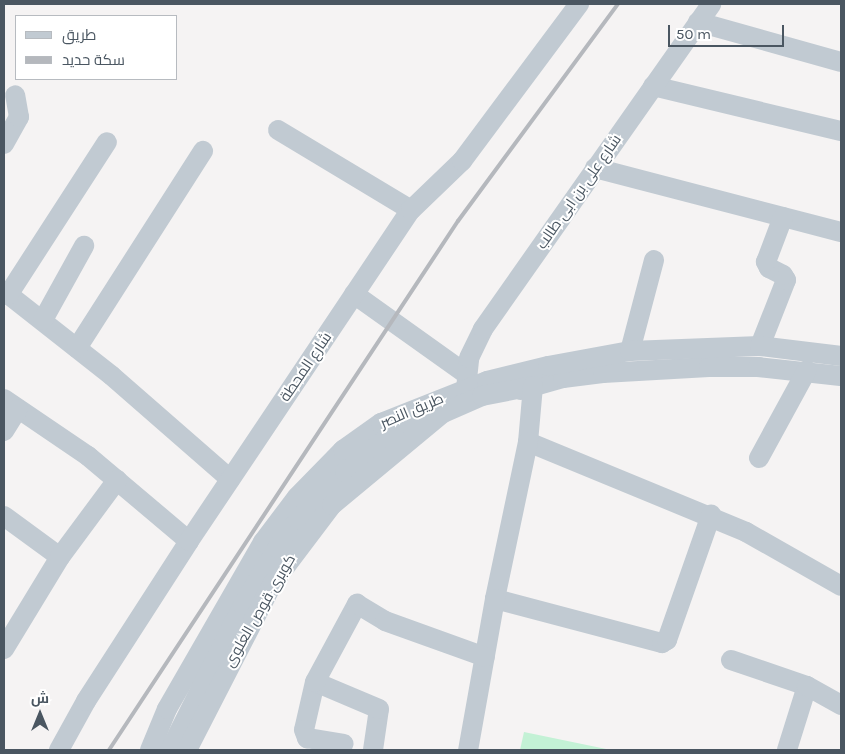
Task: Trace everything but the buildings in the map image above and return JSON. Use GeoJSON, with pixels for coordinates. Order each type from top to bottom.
{"type":"FeatureCollection","features":[{"type":"Feature","properties":{"kind":"street","name":"شارع المحطة"},"geometry":{"type":"LineString","coordinates":[[59,750],[86,701],[189,540],[411,210],[462,161],[579,4]]}},
{"type":"Feature","properties":{"kind":"street","name":"شارع على بن ابى طالب"},"geometry":{"type":"LineString","coordinates":[[466,381],[469,358],[483,329],[711,4]]}},
{"type":"Feature","properties":{"kind":"street"},"geometry":{"type":"LineString","coordinates":[[698,22],[841,62]]}},
{"type":"Feature","properties":{"kind":"street"},"geometry":{"type":"LineString","coordinates":[[653,86],[841,130]]}},
{"type":"Feature","properties":{"kind":"street"},"geometry":{"type":"LineString","coordinates":[[4,144],[19,117],[15,95]]}},
{"type":"Feature","properties":{"kind":"street"},"geometry":{"type":"LineString","coordinates":[[278,130],[411,210]]}},
{"type":"Feature","properties":{"kind":"street"},"geometry":{"type":"LineString","coordinates":[[107,142],[6,293],[77,348],[230,478]]}},
{"type":"Feature","properties":{"kind":"street"},"geometry":{"type":"LineString","coordinates":[[77,348],[203,150]]}},
{"type":"Feature","properties":{"kind":"street"},"geometry":{"type":"LineString","coordinates":[[595,168],[841,232]]}},
{"type":"Feature","properties":{"kind":"street"},"geometry":{"type":"LineString","coordinates":[[760,346],[786,284],[784,275],[769,268],[766,262],[782,217]]}},
{"type":"Feature","properties":{"kind":"street"},"geometry":{"type":"LineString","coordinates":[[42,320],[84,246]]}},
{"type":"Feature","properties":{"kind":"street"},"geometry":{"type":"LineString","coordinates":[[630,352],[654,260]]}},
{"type":"Feature","properties":{"kind":"street"},"geometry":{"type":"LineString","coordinates":[[354,294],[466,381]]}},
{"type":"Feature","properties":{"kind":"street","name":"طريق النصر"},"geometry":{"type":"LineString","coordinates":[[150,750],[166,709],[247,566],[291,504],[361,436],[402,413],[433,401],[466,381],[630,352],[760,346],[841,356]]}},
{"type":"Feature","properties":{"kind":"street","name":"طريق النصر"},"geometry":{"type":"LineString","coordinates":[[200,750],[281,594],[316,542],[337,518],[386,471],[452,420],[500,396],[533,386],[603,373],[709,367],[807,370],[841,376]]}},
{"type":"Feature","properties":{"kind":"street"},"geometry":{"type":"LineString","coordinates":[[759,458],[807,370]]}},
{"type":"Feature","properties":{"kind":"street"},"geometry":{"type":"LineString","coordinates":[[468,750],[495,599],[528,442],[533,386]]}},
{"type":"Feature","properties":{"kind":"street","name":"كوبرى قوص العلوى"},"geometry":{"type":"LineString","coordinates":[[170,750],[243,605],[278,548],[320,495],[376,456],[449,410],[482,396],[533,386]]}},
{"type":"Feature","properties":{"kind":"street","name":"كوبرى قوص العلوى"},"geometry":{"type":"LineString","coordinates":[[187,750],[257,611],[290,556],[376,456],[433,401]]}},
{"type":"Feature","properties":{"kind":"street"},"geometry":{"type":"LineString","coordinates":[[4,431],[11,404],[88,456],[189,540]]}},
{"type":"Feature","properties":{"kind":"street"},"geometry":{"type":"LineString","coordinates":[[528,442],[631,486],[711,515],[746,532],[841,586]]}},
{"type":"Feature","properties":{"kind":"street"},"geometry":{"type":"LineString","coordinates":[[4,649],[60,557],[117,480]]}},
{"type":"Feature","properties":{"kind":"street"},"geometry":{"type":"LineString","coordinates":[[495,599],[662,644],[667,640],[711,515]]}},
{"type":"Feature","properties":{"kind":"street"},"geometry":{"type":"LineString","coordinates":[[4,516],[60,557]]}},
{"type":"Feature","properties":{"kind":"street"},"geometry":{"type":"LineString","coordinates":[[344,744],[307,738],[304,730],[315,682],[357,604],[384,621],[485,657]]}},
{"type":"Feature","properties":{"kind":"street"},"geometry":{"type":"LineString","coordinates":[[731,660],[806,686],[841,704]]}},
{"type":"Feature","properties":{"kind":"street"},"geometry":{"type":"LineString","coordinates":[[315,682],[379,709],[373,750]]}},
{"type":"Feature","properties":{"kind":"street"},"geometry":{"type":"LineString","coordinates":[[787,750],[806,686]]}},
{"type":"Feature","properties":{"kind":"green space"},"geometry":{"type":"Polygon","coordinates":[[[524,732],[611,750],[520,750],[524,732]]]}},
{"type":"Feature","properties":{"kind":"railway"},"geometry":{"type":"LineString","coordinates":[[109,750],[458,221],[618,4]]}}]}
